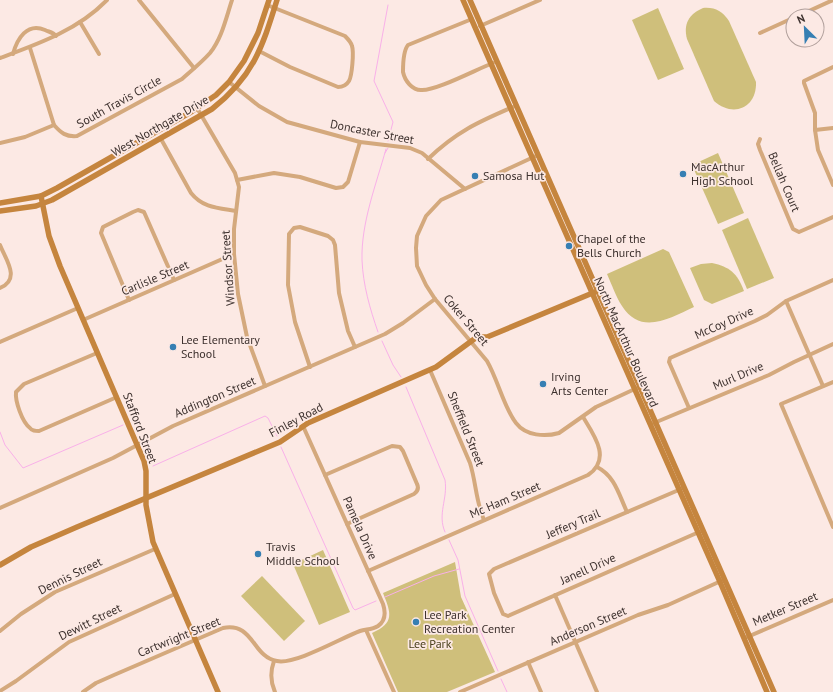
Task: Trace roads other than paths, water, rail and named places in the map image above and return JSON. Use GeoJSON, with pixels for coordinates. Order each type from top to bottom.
{"type":"FeatureCollection","features":[{"type":"Feature","properties":{"kind":"main road","name":"West Northgate Drive"},"geometry":{"type":"LineString","coordinates":[[0,211],[42,205],[62,196],[202,116],[226,98],[237,87],[259,51],[277,0]]}},
{"type":"Feature","properties":{"kind":"main road","name":"North MacArthur Boulevard"},"geometry":{"type":"LineString","coordinates":[[463,0],[635,389],[653,423],[747,637],[764,668],[774,692]]}},
{"type":"Feature","properties":{"kind":"main road","name":"North MacArthur Boulevard"},"geometry":{"type":"LineString","coordinates":[[470,0],[641,386],[653,423]]}},
{"type":"Feature","properties":{"kind":"main road","name":"West Northgate Drive"},"geometry":{"type":"LineString","coordinates":[[0,202],[41,196],[198,108],[216,95],[229,82],[244,61],[258,34],[268,3]]}},
{"type":"Feature","properties":{"kind":"main road"},"geometry":{"type":"LineString","coordinates":[[546,188],[552,185]]}},
{"type":"Feature","properties":{"kind":"main road","name":"Stafford Street"},"geometry":{"type":"LineString","coordinates":[[41,196],[54,251],[145,466],[149,527],[155,548],[218,692]]}},
{"type":"Feature","properties":{"kind":"main road"},"geometry":{"type":"LineString","coordinates":[[559,219],[566,216]]}},
{"type":"Feature","properties":{"kind":"main road"},"geometry":{"type":"LineString","coordinates":[[582,270],[588,267]]}},
{"type":"Feature","properties":{"kind":"main road","name":"Finley Road"},"geometry":{"type":"LineString","coordinates":[[0,565],[32,547],[146,497],[186,482],[280,442],[303,426],[430,370],[443,363],[477,337],[492,335],[598,290]]}},
{"type":"Feature","properties":{"kind":"main road","name":"North MacArthur Boulevard"},"geometry":{"type":"LineString","coordinates":[[747,637],[749,647],[768,692]]}},
{"type":"Feature","properties":{"kind":"main road"},"geometry":{"type":"LineString","coordinates":[[749,647],[764,668]]}},
{"type":"Feature","properties":{"kind":"street"},"geometry":{"type":"LineString","coordinates":[[0,58],[30,48],[56,36],[80,22],[108,0]]}},
{"type":"Feature","properties":{"kind":"street"},"geometry":{"type":"LineString","coordinates":[[139,0],[194,68]]}},
{"type":"Feature","properties":{"kind":"street","name":"South Travis Circle"},"geometry":{"type":"LineString","coordinates":[[54,124],[60,132],[65,135],[72,137],[82,135],[182,79],[210,52],[222,32],[232,0]]}},
{"type":"Feature","properties":{"kind":"street"},"geometry":{"type":"LineString","coordinates":[[476,28],[540,0]]}},
{"type":"Feature","properties":{"kind":"street"},"geometry":{"type":"LineString","coordinates":[[816,8],[833,0]]}},
{"type":"Feature","properties":{"kind":"street"},"geometry":{"type":"LineString","coordinates":[[259,51],[290,67],[330,84],[342,87],[349,81],[353,50],[352,44],[345,36],[275,8],[268,3]]}},
{"type":"Feature","properties":{"kind":"street"},"geometry":{"type":"LineString","coordinates":[[472,19],[408,45],[405,49],[403,68],[406,80],[414,88],[424,90],[444,84],[497,61]]}},
{"type":"Feature","properties":{"kind":"street"},"geometry":{"type":"LineString","coordinates":[[80,22],[99,54]]}},
{"type":"Feature","properties":{"kind":"street"},"geometry":{"type":"LineString","coordinates":[[760,33],[785,22]]}},
{"type":"Feature","properties":{"kind":"street"},"geometry":{"type":"LineString","coordinates":[[13,54],[18,40],[23,33],[28,30],[34,28],[41,29],[56,36]]}},
{"type":"Feature","properties":{"kind":"street"},"geometry":{"type":"LineString","coordinates":[[0,143],[29,135],[54,124],[30,48]]}},
{"type":"Feature","properties":{"kind":"street"},"geometry":{"type":"LineString","coordinates":[[833,67],[804,81],[805,88],[816,113],[815,130],[818,150],[833,185]]}},
{"type":"Feature","properties":{"kind":"street","name":"Doncaster Street"},"geometry":{"type":"LineString","coordinates":[[229,82],[237,87],[258,106],[287,122],[360,142],[410,148],[422,153],[465,189]]}},
{"type":"Feature","properties":{"kind":"street"},"geometry":{"type":"LineString","coordinates":[[428,159],[446,142],[459,133],[481,121],[517,106]]}},
{"type":"Feature","properties":{"kind":"street","name":"Windsor Street"},"geometry":{"type":"LineString","coordinates":[[198,108],[237,180],[239,194],[234,229],[234,254],[238,294],[250,350],[265,386]]}},
{"type":"Feature","properties":{"kind":"street"},"geometry":{"type":"LineString","coordinates":[[815,130],[833,128]]}},
{"type":"Feature","properties":{"kind":"street"},"geometry":{"type":"LineString","coordinates":[[161,139],[196,200],[209,206],[236,211]]}},
{"type":"Feature","properties":{"kind":"street","name":"Bellah Court"},"geometry":{"type":"LineString","coordinates":[[760,139],[758,144],[760,150],[793,229],[799,232],[833,217]]}},
{"type":"Feature","properties":{"kind":"street"},"geometry":{"type":"LineString","coordinates":[[237,180],[266,174],[281,173],[300,177],[327,186],[340,188],[348,182],[360,142]]}},
{"type":"Feature","properties":{"kind":"street","name":"Coker Street"},"geometry":{"type":"LineString","coordinates":[[538,155],[448,197],[434,207],[422,223],[417,236],[417,266],[435,299],[487,361],[511,416],[517,425],[523,429],[533,434],[542,436],[559,433],[583,416],[607,402],[641,386]]}},
{"type":"Feature","properties":{"kind":"street"},"geometry":{"type":"LineString","coordinates":[[129,300],[101,233],[104,227],[138,210],[144,212],[174,280]]}},
{"type":"Feature","properties":{"kind":"street"},"geometry":{"type":"LineString","coordinates":[[310,367],[295,322],[288,285],[288,234],[294,228],[300,227],[328,236],[333,240],[335,245],[343,310],[348,331],[355,347]]}},
{"type":"Feature","properties":{"kind":"street"},"geometry":{"type":"LineString","coordinates":[[0,245],[12,274],[8,284],[0,288]]}},
{"type":"Feature","properties":{"kind":"street","name":"Carlisle Street"},"geometry":{"type":"LineString","coordinates":[[83,320],[234,254]]}},
{"type":"Feature","properties":{"kind":"street","name":"McCoy Drive"},"geometry":{"type":"LineString","coordinates":[[689,408],[669,362],[670,358],[762,318],[786,301],[833,280]]}},
{"type":"Feature","properties":{"kind":"street","name":"Addington Street"},"geometry":{"type":"LineString","coordinates":[[1,506],[113,458],[173,426],[392,331],[435,299]]}},
{"type":"Feature","properties":{"kind":"street"},"geometry":{"type":"LineString","coordinates":[[786,301],[823,386]]}},
{"type":"Feature","properties":{"kind":"street"},"geometry":{"type":"LineString","coordinates":[[0,342],[78,308]]}},
{"type":"Feature","properties":{"kind":"street","name":"Murl Drive"},"geometry":{"type":"LineString","coordinates":[[653,423],[769,375],[809,354],[833,344]]}},
{"type":"Feature","properties":{"kind":"street"},"geometry":{"type":"LineString","coordinates":[[98,353],[24,384],[16,392],[16,403],[31,430],[39,431],[117,397]]}},
{"type":"Feature","properties":{"kind":"street","name":"Sheffield Street"},"geometry":{"type":"LineString","coordinates":[[430,370],[470,463],[474,477],[478,504],[484,520]]}},
{"type":"Feature","properties":{"kind":"street"},"geometry":{"type":"LineString","coordinates":[[833,382],[781,404],[833,527]]}},
{"type":"Feature","properties":{"kind":"street"},"geometry":{"type":"LineString","coordinates":[[583,416],[593,433],[600,452],[600,460],[597,467],[611,477],[627,512]]}},
{"type":"Feature","properties":{"kind":"street","name":"Pamela Drive"},"geometry":{"type":"LineString","coordinates":[[303,426],[383,604],[385,614],[382,622],[378,626],[366,630]]}},
{"type":"Feature","properties":{"kind":"street"},"geometry":{"type":"LineString","coordinates":[[325,474],[392,446],[400,447],[405,457],[418,487],[417,491],[414,494],[347,524]]}},
{"type":"Feature","properties":{"kind":"street","name":"Mc Ham Street"},"geometry":{"type":"LineString","coordinates":[[368,571],[588,475],[597,467]]}},
{"type":"Feature","properties":{"kind":"street","name":"Jeffery Trail"},"geometry":{"type":"LineString","coordinates":[[494,593],[489,574],[494,569],[682,488]]}},
{"type":"Feature","properties":{"kind":"street","name":"Janell Drive"},"geometry":{"type":"LineString","coordinates":[[494,593],[505,616],[701,531]]}},
{"type":"Feature","properties":{"kind":"street","name":"Dennis Street"},"geometry":{"type":"LineString","coordinates":[[0,631],[21,614],[55,592],[155,548]]}},
{"type":"Feature","properties":{"kind":"street","name":"Anderson Street"},"geometry":{"type":"LineString","coordinates":[[460,692],[638,615],[668,605],[723,581]]}},
{"type":"Feature","properties":{"kind":"street","name":"Dewitt Street"},"geometry":{"type":"LineString","coordinates":[[0,691],[69,642],[175,594]]}},
{"type":"Feature","properties":{"kind":"street"},"geometry":{"type":"LineString","coordinates":[[555,595],[597,692]]}},
{"type":"Feature","properties":{"kind":"street","name":"Metker Street"},"geometry":{"type":"LineString","coordinates":[[747,637],[833,600]]}},
{"type":"Feature","properties":{"kind":"street","name":"Cartwright Street"},"geometry":{"type":"LineString","coordinates":[[83,692],[105,679],[224,628],[238,628],[246,633],[260,652],[274,660]]}},
{"type":"Feature","properties":{"kind":"street"},"geometry":{"type":"LineString","coordinates":[[275,692],[271,677],[271,668],[274,660],[282,662],[292,660],[366,630],[394,692]]}},
{"type":"Feature","properties":{"kind":"street"},"geometry":{"type":"LineString","coordinates":[[528,662],[541,692]]}},
{"type":"Feature","properties":{"kind":"street"},"geometry":{"type":"LineString","coordinates":[[472,686],[475,692]]}},
{"type":"Feature","properties":{"kind":"waterway"},"geometry":{"type":"LineString","coordinates":[[388,5],[374,81],[393,122],[388,141]]}},
{"type":"Feature","properties":{"kind":"waterway"},"geometry":{"type":"LineString","coordinates":[[385,153],[388,148]]}},
{"type":"Feature","properties":{"kind":"waterway"},"geometry":{"type":"LineString","coordinates":[[378,332],[365,288],[362,246],[370,204],[386,149]]}},
{"type":"Feature","properties":{"kind":"waterway"},"geometry":{"type":"LineString","coordinates":[[382,341],[393,365],[401,377]]}},
{"type":"Feature","properties":{"kind":"waterway"},"geometry":{"type":"LineString","coordinates":[[406,387],[445,480],[446,487],[442,513],[445,532]]}},
{"type":"Feature","properties":{"kind":"waterway"},"geometry":{"type":"LineString","coordinates":[[153,466],[265,416],[268,418],[277,436]]}},
{"type":"Feature","properties":{"kind":"waterway"},"geometry":{"type":"LineString","coordinates":[[0,432],[5,445],[23,468],[123,425]]}},
{"type":"Feature","properties":{"kind":"waterway"},"geometry":{"type":"LineString","coordinates":[[281,447],[353,608],[355,610],[376,601]]}},
{"type":"Feature","properties":{"kind":"waterway"},"geometry":{"type":"LineString","coordinates":[[449,540],[458,560],[465,596],[498,671]]}},
{"type":"Feature","properties":{"kind":"waterway"},"geometry":{"type":"LineString","coordinates":[[385,597],[434,576],[459,569]]}},
{"type":"Feature","properties":{"kind":"waterway"},"geometry":{"type":"LineString","coordinates":[[501,679],[507,692]]}},
{"type":"Feature","properties":{"kind":"place","name":"MacArthur High School"},"geometry":{"type":"Point","coordinates":[683,174]}},
{"type":"Feature","properties":{"kind":"place","name":"Samosa Hut"},"geometry":{"type":"Point","coordinates":[475,176]}},
{"type":"Feature","properties":{"kind":"place","name":"Chapel of the Bells Church"},"geometry":{"type":"Point","coordinates":[569,246]}},
{"type":"Feature","properties":{"kind":"place","name":"Lee Elementary School"},"geometry":{"type":"Point","coordinates":[173,347]}},
{"type":"Feature","properties":{"kind":"place","name":"Irving Arts Center"},"geometry":{"type":"Point","coordinates":[543,384]}},
{"type":"Feature","properties":{"kind":"place","name":"Travis Middle School"},"geometry":{"type":"Point","coordinates":[258,554]}},
{"type":"Feature","properties":{"kind":"place","name":"Lee Park Recreation Center"},"geometry":{"type":"Point","coordinates":[416,622]}},
{"type":"Feature","properties":{"kind":"park label","name":"Lee Park"},"geometry":{"type":"Point","coordinates":[430,644]}}]}
